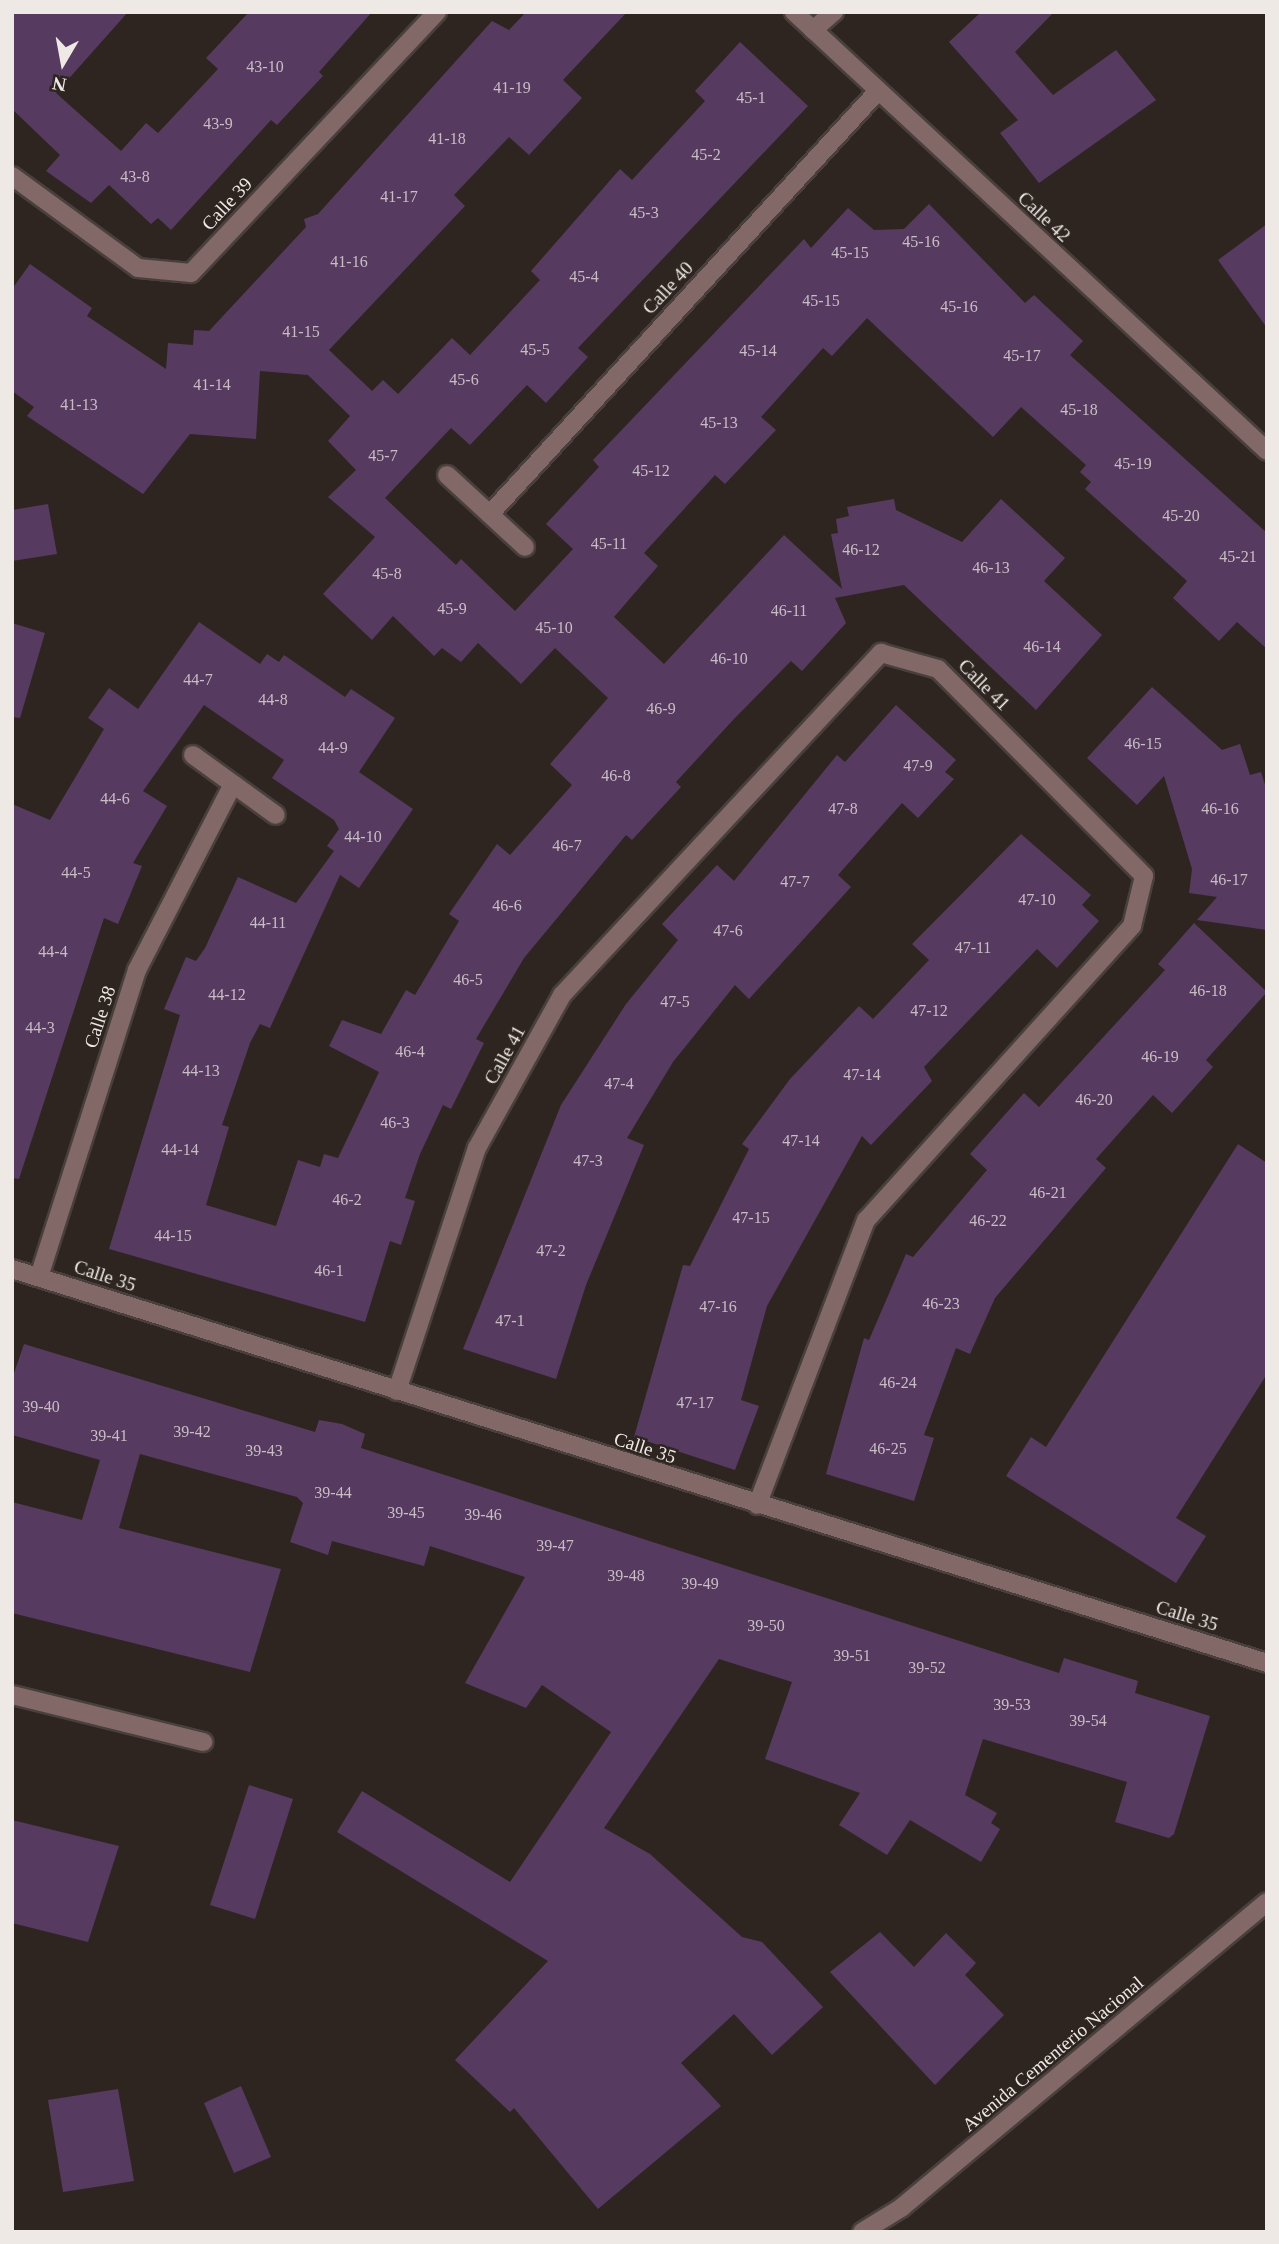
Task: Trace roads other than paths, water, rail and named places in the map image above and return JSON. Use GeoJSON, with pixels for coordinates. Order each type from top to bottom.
{"type":"FeatureCollection","features":[{"type":"Feature","properties":{"kind":"street","name":"Calle 39"},"geometry":{"type":"LineString","coordinates":[[12,176],[138,268],[191,273],[438,12]]}},
{"type":"Feature","properties":{"kind":"street","name":"Calle 42"},"geometry":{"type":"LineString","coordinates":[[794,12],[1267,451]]}},
{"type":"Feature","properties":{"kind":"street"},"geometry":{"type":"LineString","coordinates":[[813,30],[834,12]]}},
{"type":"Feature","properties":{"kind":"street","name":"Calle 40"},"geometry":{"type":"LineString","coordinates":[[490,514],[878,91]]}},
{"type":"Feature","properties":{"kind":"street"},"geometry":{"type":"LineString","coordinates":[[447,475],[525,547]]}},
{"type":"Feature","properties":{"kind":"street","name":"Calle 41"},"geometry":{"type":"LineString","coordinates":[[397,1391],[477,1148],[562,995],[881,653],[938,669],[1144,876],[1132,926],[866,1220],[757,1505]]}},
{"type":"Feature","properties":{"kind":"street"},"geometry":{"type":"LineString","coordinates":[[193,755],[276,815]]}},
{"type":"Feature","properties":{"kind":"street","name":"Calle 38"},"geometry":{"type":"LineString","coordinates":[[39,1277],[137,970],[233,784]]}},
{"type":"Feature","properties":{"kind":"street","name":"Calle 35"},"geometry":{"type":"LineString","coordinates":[[12,1269],[1267,1663]]}},
{"type":"Feature","properties":{"kind":"street"},"geometry":{"type":"LineString","coordinates":[[12,1695],[203,1742]]}},
{"type":"Feature","properties":{"kind":"street","name":"Avenida Cementerio Nacional"},"geometry":{"type":"LineString","coordinates":[[862,2232],[901,2208],[1267,1902]]}}]}
